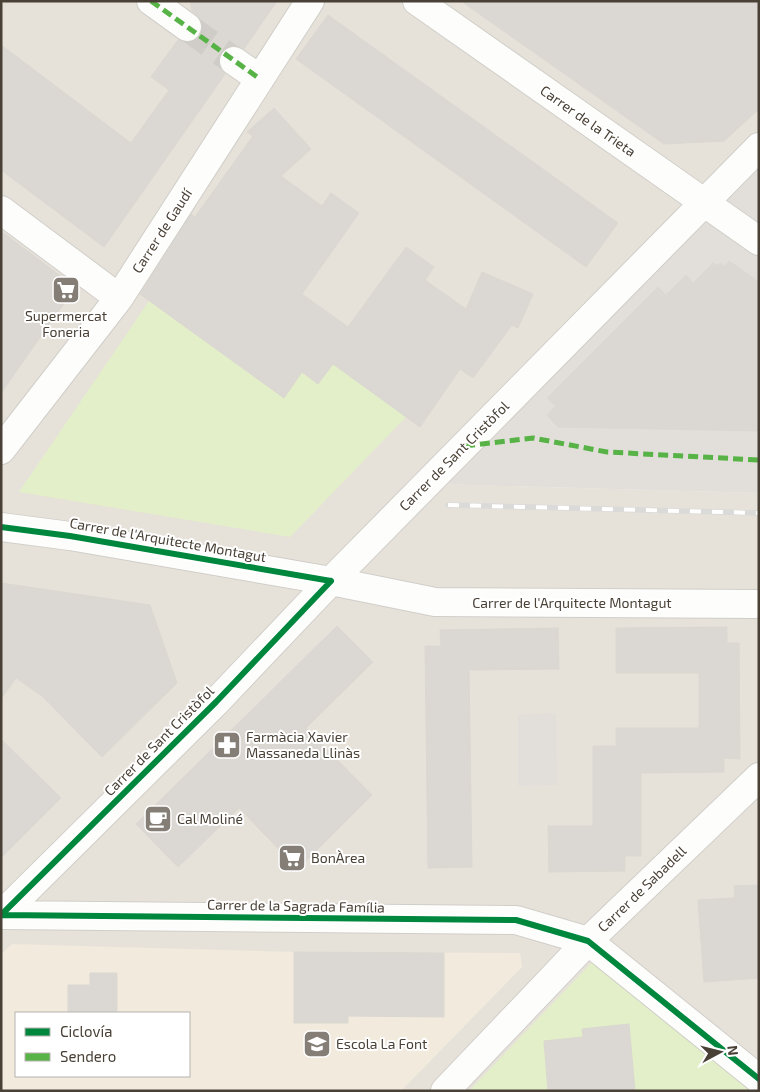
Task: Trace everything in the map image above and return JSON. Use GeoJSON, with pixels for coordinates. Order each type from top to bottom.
{"type":"FeatureCollection","features":[{"type":"Feature","properties":{"kind":"street"},"geometry":{"type":"LineString","coordinates":[[151,1],[187,27]]}},
{"type":"Feature","properties":{"kind":"street","name":"Carrer de Gaudí"},"geometry":{"type":"LineString","coordinates":[[2,449],[119,298],[310,1]]}},
{"type":"Feature","properties":{"kind":"street","name":"Carrer de la Trieta"},"geometry":{"type":"LineString","coordinates":[[417,1],[759,241]]}},
{"type":"Feature","properties":{"kind":"street"},"geometry":{"type":"LineString","coordinates":[[234,62],[260,80]]}},
{"type":"Feature","properties":{"kind":"street","name":"Carrer de Sant Cristòfol"},"geometry":{"type":"LineString","coordinates":[[1,915],[216,702],[331,581],[759,147]]}},
{"type":"Feature","properties":{"kind":"street"},"geometry":{"type":"LineString","coordinates":[[1,210],[119,298]]}},
{"type":"Feature","properties":{"kind":"street","name":"Carrer de l'Arquitecte Montagut"},"geometry":{"type":"LineString","coordinates":[[1,527],[70,536],[331,581],[435,602],[759,604]]}},
{"type":"Feature","properties":{"kind":"street","name":"Carrer de Sabadell"},"geometry":{"type":"LineString","coordinates":[[445,1091],[588,941],[759,777]]}},
{"type":"Feature","properties":{"kind":"street","name":"Carrer de la Sagrada Família"},"geometry":{"type":"LineString","coordinates":[[1,915],[516,920],[588,941]]}},
{"type":"Feature","properties":{"kind":"street"},"geometry":{"type":"LineString","coordinates":[[588,941],[759,1079]]}},
{"type":"Feature","properties":{"kind":"shaded area"},"geometry":{"type":"Polygon","coordinates":[[[1,1],[759,1],[759,161],[440,483],[759,493],[759,1091],[1,1091],[1,1]]]}},
{"type":"Feature","properties":{"kind":"shaded area"},"geometry":{"type":"Polygon","coordinates":[[[759,161],[759,493],[439,483],[759,161]]]}},
{"type":"Feature","properties":{"kind":"shaded area"},"geometry":{"type":"Polygon","coordinates":[[[556,713],[557,785],[518,786],[518,715],[556,713]]]}},
{"type":"Feature","properties":{"kind":"shaded area","name":"Escola La Font"},"geometry":{"type":"Polygon","coordinates":[[[12,944],[294,952],[520,953],[522,967],[401,1091],[1,1091],[1,954],[12,944]]]}},
{"type":"Feature","properties":{"kind":"green space"},"geometry":{"type":"Polygon","coordinates":[[[149,301],[284,398],[302,372],[318,384],[333,364],[406,417],[290,537],[19,492],[149,301]]]}},
{"type":"Feature","properties":{"kind":"green space"},"geometry":{"type":"Polygon","coordinates":[[[596,958],[759,1091],[469,1091],[596,958]]]}},
{"type":"Feature","properties":{"kind":"building"},"geometry":{"type":"Polygon","coordinates":[[[190,1],[277,1],[244,49],[235,45],[227,47],[221,52],[218,60],[220,68],[225,74],[104,247],[1,170],[1,45],[131,143],[169,90],[151,77],[178,40],[185,42],[193,41],[200,36],[203,28],[201,21],[192,11],[190,1]]]}},
{"type":"Feature","properties":{"kind":"building"},"geometry":{"type":"Polygon","coordinates":[[[461,1],[759,1],[759,109],[724,141],[664,144],[461,1]]]}},
{"type":"Feature","properties":{"kind":"building"},"geometry":{"type":"Polygon","coordinates":[[[328,15],[618,223],[586,267],[296,59],[328,15]]]}},
{"type":"Feature","properties":{"kind":"building"},"geometry":{"type":"Polygon","coordinates":[[[274,108],[311,149],[281,176],[322,206],[331,193],[359,213],[302,294],[348,327],[406,247],[434,267],[425,280],[466,309],[482,272],[533,294],[518,328],[512,325],[473,378],[460,369],[420,427],[333,364],[318,384],[302,372],[284,398],[140,294],[191,214],[195,217],[253,136],[247,132],[274,108]]]}},
{"type":"Feature","properties":{"kind":"building"},"geometry":{"type":"Polygon","coordinates":[[[1,231],[62,277],[72,287],[65,302],[1,393],[1,231]]]}},
{"type":"Feature","properties":{"kind":"building"},"geometry":{"type":"Polygon","coordinates":[[[729,261],[759,282],[759,431],[558,427],[547,415],[556,406],[547,398],[658,287],[666,295],[686,275],[693,283],[713,263],[718,266],[720,263],[725,266],[729,261]]]}},
{"type":"Feature","properties":{"kind":"building"},"geometry":{"type":"Polygon","coordinates":[[[1,583],[150,605],[177,683],[102,757],[42,696],[16,678],[1,699],[1,583]]]}},
{"type":"Feature","properties":{"kind":"building"},"geometry":{"type":"Polygon","coordinates":[[[337,626],[373,662],[306,728],[372,795],[298,869],[239,808],[178,867],[136,824],[337,626]]]}},
{"type":"Feature","properties":{"kind":"building"},"geometry":{"type":"Polygon","coordinates":[[[727,627],[727,643],[739,643],[740,759],[724,758],[724,772],[641,773],[641,856],[625,856],[625,871],[549,872],[548,826],[593,826],[593,746],[616,746],[616,728],[699,728],[699,673],[616,673],[616,628],[727,627]]]}},
{"type":"Feature","properties":{"kind":"building"},"geometry":{"type":"Polygon","coordinates":[[[558,628],[559,669],[469,670],[472,867],[428,868],[425,646],[441,646],[440,630],[558,628]]]}},
{"type":"Feature","properties":{"kind":"building"},"geometry":{"type":"Polygon","coordinates":[[[1,739],[61,798],[1,858],[1,739]]]}},
{"type":"Feature","properties":{"kind":"building"},"geometry":{"type":"Polygon","coordinates":[[[759,885],[759,978],[704,982],[698,900],[735,898],[734,886],[759,885]]]}},
{"type":"Feature","properties":{"kind":"building"},"geometry":{"type":"Polygon","coordinates":[[[294,952],[444,953],[444,1017],[348,1016],[348,1023],[294,1023],[294,952]]]}},
{"type":"Feature","properties":{"kind":"building"},"geometry":{"type":"Polygon","coordinates":[[[90,973],[117,973],[117,1012],[68,1012],[68,985],[90,985],[90,973]]]}},
{"type":"Feature","properties":{"kind":"building"},"geometry":{"type":"Polygon","coordinates":[[[629,1024],[635,1091],[548,1091],[544,1041],[583,1037],[582,1029],[629,1024]]]}},
{"type":"Feature","properties":{"kind":"tunnel"},"geometry":{"type":"LineString","coordinates":[[187,27],[234,61]]}},
{"type":"Feature","properties":{"kind":"railway"},"geometry":{"type":"LineString","coordinates":[[448,505],[759,513]]}},
{"type":"Feature","properties":{"kind":"marked path"},"geometry":{"type":"LineString","coordinates":[[151,1],[260,79]]}},
{"type":"Feature","properties":{"kind":"marked path"},"geometry":{"type":"LineString","coordinates":[[465,446],[533,438],[607,452],[759,460]]}},
{"type":"Feature","properties":{"kind":"cycle path"},"geometry":{"type":"LineString","coordinates":[[1,527],[70,536],[331,581]]}},
{"type":"Feature","properties":{"kind":"cycle path"},"geometry":{"type":"LineString","coordinates":[[1,915],[216,702],[331,581]]}},
{"type":"Feature","properties":{"kind":"cycle path"},"geometry":{"type":"LineString","coordinates":[[1,915],[516,920],[588,941],[759,1079]]}},
{"type":"Feature","properties":{"kind":"place","name":"Supermercat Foneria"},"geometry":{"type":"Point","coordinates":[66,290]}},
{"type":"Feature","properties":{"kind":"place","name":"Farmàcia Xavier Massaneda Llinàs"},"geometry":{"type":"Point","coordinates":[227,745]}},
{"type":"Feature","properties":{"kind":"place","name":"Cal Moliné"},"geometry":{"type":"Point","coordinates":[158,819]}},
{"type":"Feature","properties":{"kind":"place","name":"BonÀrea"},"geometry":{"type":"Point","coordinates":[292,858]}},
{"type":"Feature","properties":{"kind":"place","name":"Escola La Font"},"geometry":{"type":"Point","coordinates":[317,1044]}}]}
